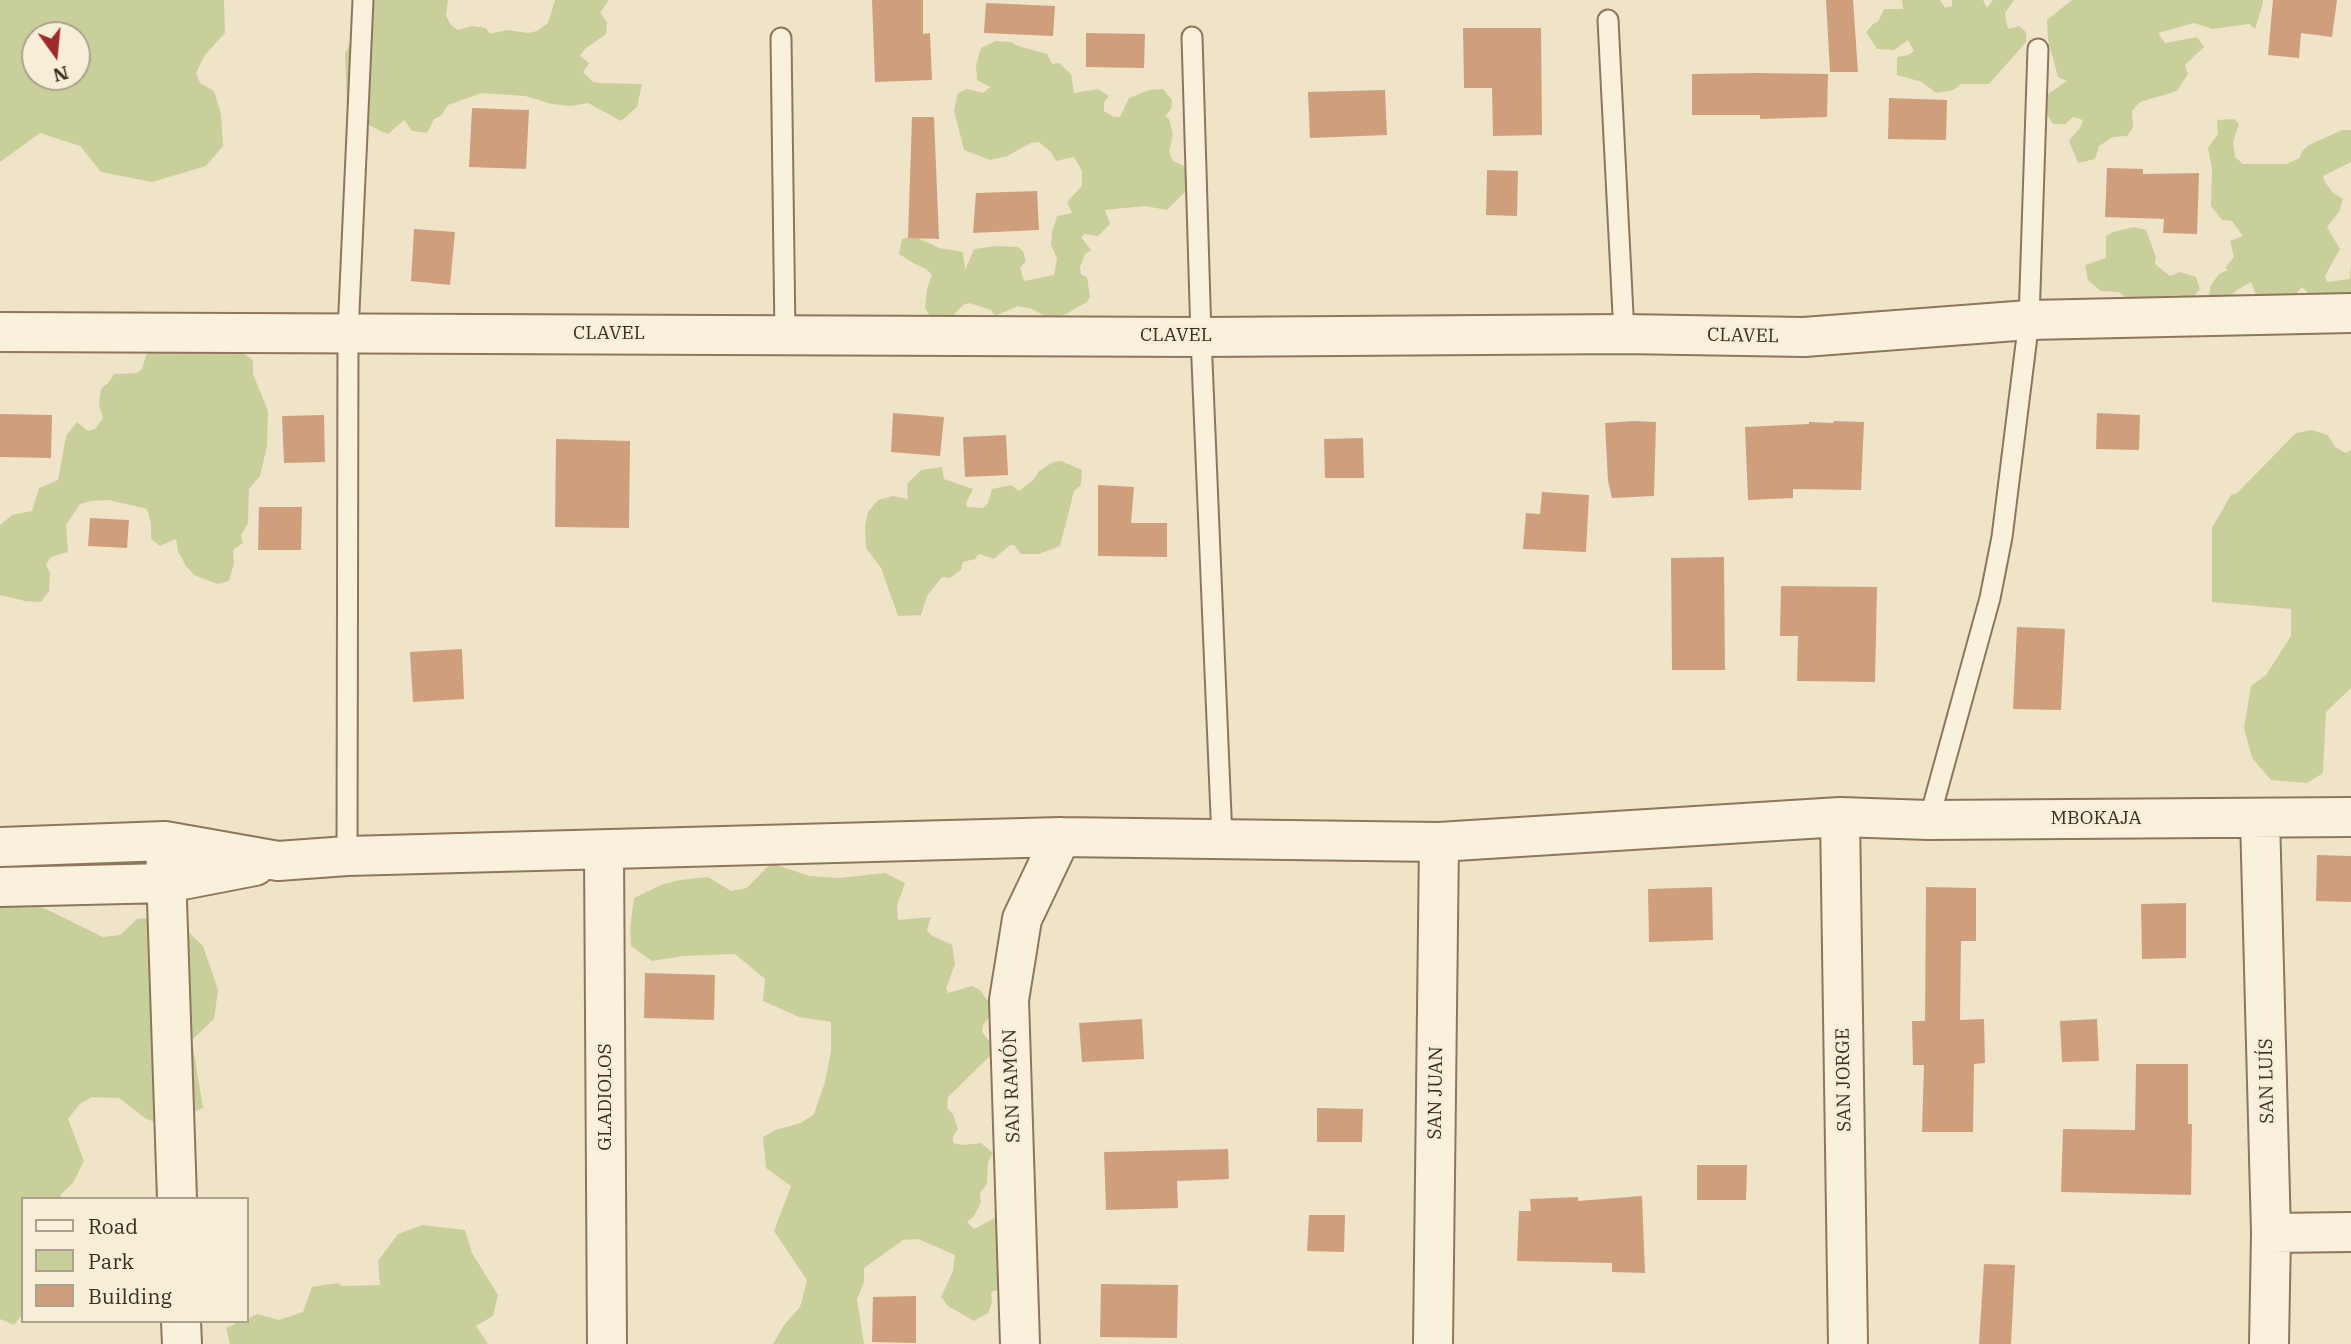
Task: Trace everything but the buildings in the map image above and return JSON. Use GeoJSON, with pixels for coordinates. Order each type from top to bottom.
{"type":"FeatureCollection","features":[{"type":"Feature","properties":{"kind":"street","name":"CLAVEL"},"geometry":{"type":"LineString","coordinates":[[0,332],[1201,337],[1624,334],[1804,337],[2029,320],[2351,313]]}},
{"type":"Feature","properties":{"kind":"street","name":"MBOKAJA"},"geometry":{"type":"LineString","coordinates":[[278,861],[347,856],[1061,837],[1439,842],[1840,817],[1930,820],[2351,817]]}},
{"type":"Feature","properties":{"kind":"street","name":"SAN JORGE"},"geometry":{"type":"LineString","coordinates":[[1840,817],[1849,1344]]}},
{"type":"Feature","properties":{"kind":"street","name":"SAN LUÍS"},"geometry":{"type":"LineString","coordinates":[[2260,818],[2271,1234],[2269,1344]]}},
{"type":"Feature","properties":{"kind":"street","name":"SAN RAMÓN"},"geometry":{"type":"LineString","coordinates":[[1020,1344],[1009,1000],[1022,919],[1061,837]]}},
{"type":"Feature","properties":{"kind":"street"},"geometry":{"type":"LineString","coordinates":[[165,841],[177,1197]]}},
{"type":"Feature","properties":{"kind":"street"},"geometry":{"type":"LineString","coordinates":[[0,847],[165,841],[278,861]]}},
{"type":"Feature","properties":{"kind":"street","name":"SAN JUAN"},"geometry":{"type":"LineString","coordinates":[[1433,1344],[1439,842]]}},
{"type":"Feature","properties":{"kind":"street","name":"GLADIOLOS"},"geometry":{"type":"LineString","coordinates":[[604,849],[607,1344]]}},
{"type":"Feature","properties":{"kind":"street"},"geometry":{"type":"LineString","coordinates":[[0,887],[167,883],[278,861]]}},
{"type":"Feature","properties":{"kind":"street"},"geometry":{"type":"LineString","coordinates":[[2271,1234],[2351,1232]]}},
{"type":"Feature","properties":{"kind":"street"},"geometry":{"type":"LineString","coordinates":[[181,1323],[182,1344]]}},
{"type":"Feature","properties":{"kind":"lane"},"geometry":{"type":"LineString","coordinates":[[347,856],[348,333],[363,0]]}},
{"type":"Feature","properties":{"kind":"lane"},"geometry":{"type":"LineString","coordinates":[[1608,20],[1624,334]]}},
{"type":"Feature","properties":{"kind":"lane"},"geometry":{"type":"LineString","coordinates":[[1192,37],[1201,337],[1222,839]]}},
{"type":"Feature","properties":{"kind":"lane"},"geometry":{"type":"LineString","coordinates":[[781,38],[785,335]]}},
{"type":"Feature","properties":{"kind":"lane"},"geometry":{"type":"LineString","coordinates":[[1930,820],[1993,586],[2002,537],[2029,320],[2038,49]]}},
{"type":"Feature","properties":{"kind":"green space"},"geometry":{"type":"Polygon","coordinates":[[[0,0],[224,0],[225,33],[205,55],[196,73],[200,83],[214,91],[221,114],[223,146],[206,166],[152,182],[101,172],[80,146],[40,133],[0,162],[0,0]]]}},
{"type":"Feature","properties":{"kind":"green space"},"geometry":{"type":"Polygon","coordinates":[[[362,0],[448,0],[446,16],[451,25],[458,30],[472,26],[486,28],[490,34],[507,30],[528,33],[537,31],[548,23],[555,0],[609,0],[600,13],[607,22],[606,34],[585,49],[580,56],[589,63],[583,72],[593,82],[642,84],[637,107],[621,121],[588,103],[571,106],[525,96],[481,93],[448,105],[441,116],[434,119],[427,133],[412,131],[404,120],[388,134],[380,131],[353,116],[347,108],[345,53],[351,42],[359,39],[362,0]]]}},
{"type":"Feature","properties":{"kind":"green space"},"geometry":{"type":"Polygon","coordinates":[[[1902,0],[1940,0],[1945,8],[1952,6],[1952,0],[1983,0],[1987,8],[1993,0],[2014,0],[2005,13],[2007,25],[2009,29],[2019,26],[2026,32],[2026,42],[1989,84],[1961,84],[1954,90],[1936,93],[1922,82],[1897,75],[1897,57],[1914,51],[1908,40],[1894,50],[1877,49],[1866,32],[1878,22],[1884,9],[1903,9],[1902,0]]]}},
{"type":"Feature","properties":{"kind":"green space"},"geometry":{"type":"Polygon","coordinates":[[[2072,0],[2263,0],[2263,3],[2255,29],[2249,24],[2212,29],[2194,23],[2158,33],[2165,43],[2197,37],[2204,47],[2185,65],[2188,74],[2177,91],[2140,102],[2132,111],[2133,127],[2127,136],[2113,137],[2099,146],[2095,159],[2078,163],[2069,141],[2083,120],[2073,117],[2065,124],[2053,124],[2047,114],[2048,94],[2067,81],[2058,77],[2048,40],[2047,20],[2072,0]]]}},
{"type":"Feature","properties":{"kind":"green space"},"geometry":{"type":"Polygon","coordinates":[[[996,41],[1011,42],[1047,54],[1052,64],[1059,63],[1071,74],[1074,93],[1098,89],[1109,96],[1104,102],[1104,111],[1114,117],[1120,117],[1129,98],[1149,90],[1163,89],[1172,100],[1171,109],[1165,116],[1169,119],[1173,134],[1169,152],[1173,161],[1184,166],[1187,176],[1185,192],[1167,210],[1145,206],[1105,210],[1110,224],[1098,236],[1085,234],[1081,237],[1091,250],[1085,254],[1080,267],[1081,274],[1087,277],[1090,297],[1087,302],[1066,314],[1051,319],[1032,309],[1018,306],[995,316],[991,310],[969,303],[963,305],[950,319],[940,322],[930,316],[925,308],[932,275],[899,254],[902,239],[914,236],[939,248],[963,252],[965,270],[974,249],[1018,247],[1023,251],[1026,261],[1020,268],[1024,281],[1054,275],[1057,258],[1051,245],[1057,216],[1072,213],[1067,202],[1082,186],[1082,171],[1074,157],[1056,161],[1051,152],[1039,142],[1031,143],[1007,156],[990,160],[964,150],[954,110],[958,93],[967,89],[983,93],[990,87],[977,80],[976,65],[981,48],[996,41]]]}},
{"type":"Feature","properties":{"kind":"green space"},"geometry":{"type":"Polygon","coordinates":[[[2234,119],[2239,124],[2233,142],[2235,157],[2243,164],[2286,164],[2300,158],[2302,151],[2309,145],[2342,130],[2351,130],[2351,162],[2323,176],[2333,193],[2343,199],[2339,212],[2327,227],[2340,249],[2325,276],[2327,282],[2350,279],[2351,261],[2351,303],[2314,299],[2302,287],[2295,295],[2281,301],[2259,302],[2251,282],[2220,305],[2207,303],[2211,285],[2219,274],[2228,270],[2225,268],[2234,257],[2230,241],[2243,236],[2232,221],[2222,220],[2211,206],[2212,169],[2208,148],[2218,134],[2217,120],[2234,119]]]}},
{"type":"Feature","properties":{"kind":"green space"},"geometry":{"type":"Polygon","coordinates":[[[2134,227],[2146,230],[2156,257],[2155,264],[2170,276],[2180,272],[2196,277],[2200,289],[2192,298],[2174,295],[2157,306],[2135,305],[2119,292],[2101,291],[2088,280],[2085,265],[2106,258],[2106,236],[2134,227]]]}},
{"type":"Feature","properties":{"kind":"green space"},"geometry":{"type":"Polygon","coordinates":[[[149,345],[239,350],[253,360],[253,374],[268,411],[267,446],[260,476],[249,489],[248,523],[241,535],[243,543],[233,550],[234,563],[229,581],[218,584],[194,575],[178,551],[176,539],[160,546],[151,539],[151,523],[147,509],[109,500],[91,501],[80,504],[66,525],[68,552],[51,557],[46,565],[50,573],[49,591],[41,602],[0,595],[0,525],[12,515],[32,511],[39,488],[58,480],[66,436],[77,422],[88,431],[95,429],[103,418],[99,405],[101,389],[114,374],[137,373],[142,369],[149,345]]]}},
{"type":"Feature","properties":{"kind":"green space"},"geometry":{"type":"Polygon","coordinates":[[[2312,430],[2328,435],[2335,447],[2346,453],[2351,450],[2351,688],[2326,712],[2323,773],[2307,783],[2271,780],[2252,758],[2244,728],[2251,686],[2266,675],[2291,636],[2291,609],[2212,602],[2212,528],[2231,495],[2237,493],[2296,433],[2312,430]]]}},
{"type":"Feature","properties":{"kind":"green space"},"geometry":{"type":"Polygon","coordinates":[[[1061,461],[1082,470],[1081,485],[1074,491],[1060,546],[1039,554],[1021,554],[1014,545],[1010,545],[994,559],[979,554],[975,559],[963,562],[961,570],[950,578],[942,577],[927,596],[921,615],[898,616],[881,568],[866,548],[865,526],[868,512],[878,500],[893,496],[908,499],[907,484],[921,470],[942,467],[944,479],[973,489],[966,503],[967,507],[983,508],[988,503],[992,489],[1011,485],[1019,491],[1033,480],[1039,471],[1053,462],[1061,461]]]}},
{"type":"Feature","properties":{"kind":"green space"},"geometry":{"type":"Polygon","coordinates":[[[0,861],[16,867],[21,888],[38,905],[103,937],[120,935],[137,919],[172,916],[203,946],[218,990],[214,1019],[192,1040],[203,1108],[161,1125],[145,1118],[119,1098],[92,1097],[80,1104],[68,1119],[84,1161],[73,1183],[60,1197],[21,1197],[21,1316],[14,1325],[0,1319],[0,861]]]}},
{"type":"Feature","properties":{"kind":"green space"},"geometry":{"type":"Polygon","coordinates":[[[771,863],[809,876],[839,878],[885,873],[905,883],[897,905],[898,920],[931,917],[927,930],[931,935],[952,945],[955,964],[946,989],[948,993],[972,986],[980,990],[990,1004],[991,1015],[983,1025],[982,1032],[990,1042],[993,1053],[948,1097],[947,1108],[953,1114],[958,1129],[953,1136],[953,1143],[981,1143],[993,1153],[988,1162],[987,1184],[980,1193],[981,1202],[974,1216],[967,1222],[974,1229],[995,1218],[1004,1228],[1004,1288],[991,1292],[992,1302],[988,1313],[974,1321],[948,1306],[941,1297],[953,1271],[955,1255],[918,1239],[903,1240],[864,1268],[864,1282],[857,1299],[864,1344],[773,1344],[784,1325],[800,1307],[807,1280],[774,1231],[791,1186],[766,1168],[763,1137],[775,1130],[801,1123],[814,1114],[825,1082],[831,1051],[831,1022],[799,1017],[763,1001],[765,979],[735,954],[683,956],[652,961],[631,946],[630,929],[634,898],[661,885],[708,877],[731,891],[747,888],[771,863]]]}},
{"type":"Feature","properties":{"kind":"green space"},"geometry":{"type":"Polygon","coordinates":[[[422,1225],[465,1230],[472,1253],[498,1295],[493,1316],[476,1326],[488,1344],[230,1344],[226,1328],[237,1323],[248,1323],[248,1318],[257,1314],[279,1320],[303,1312],[312,1287],[337,1283],[342,1286],[380,1285],[378,1261],[398,1234],[422,1225]]]}}]}
